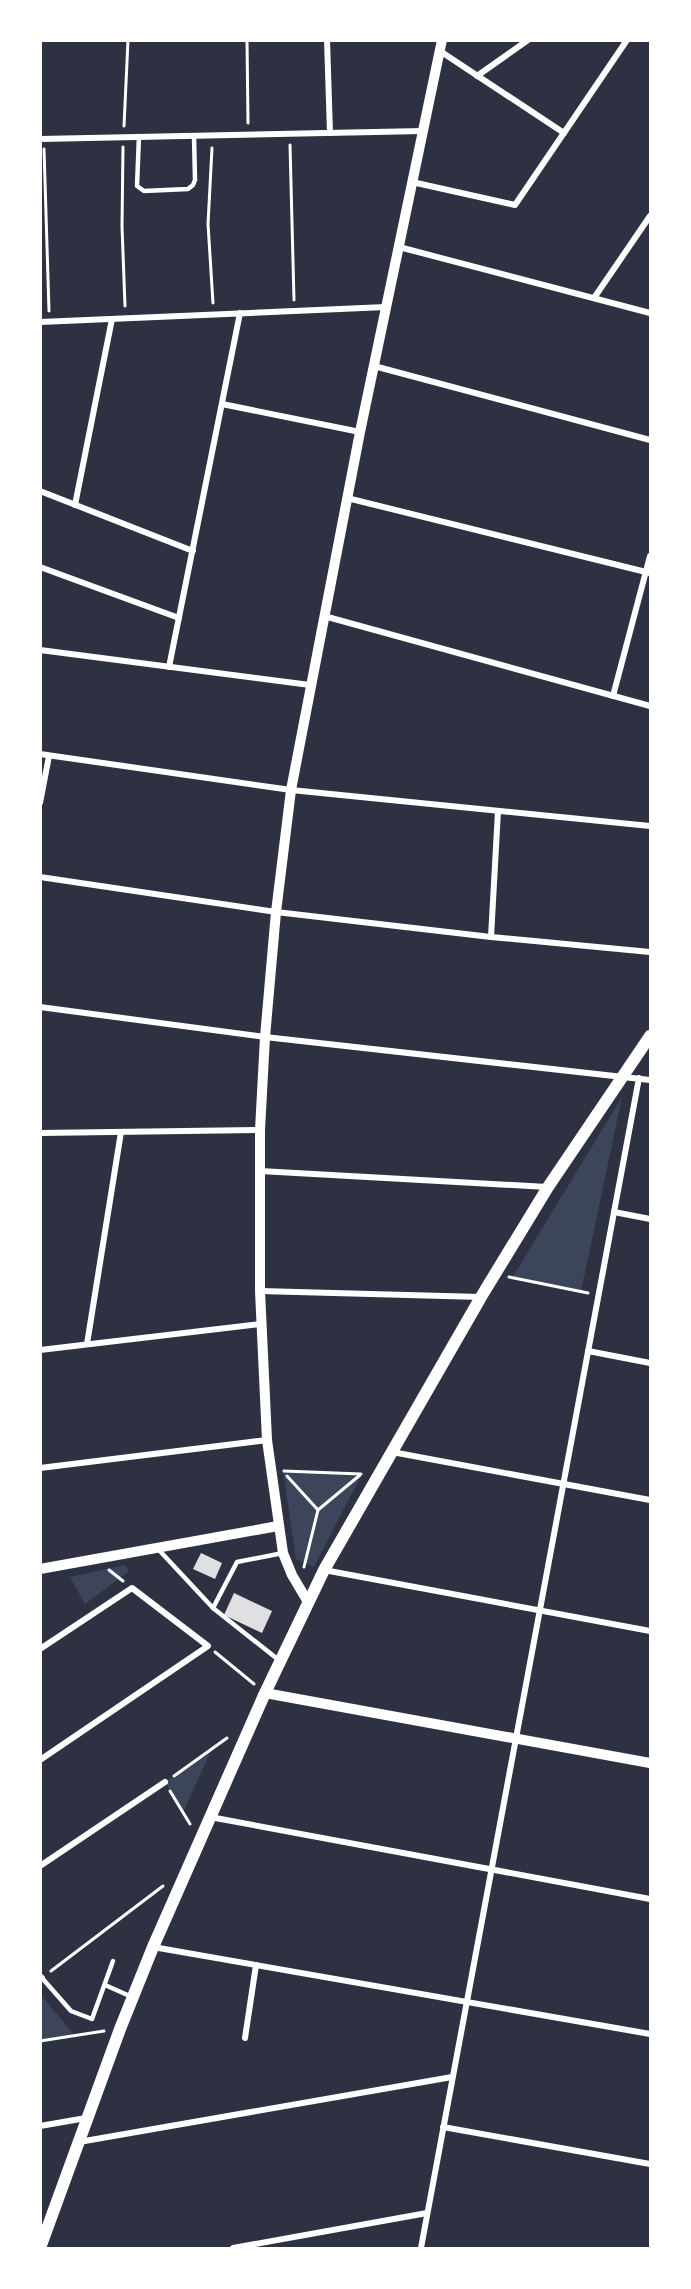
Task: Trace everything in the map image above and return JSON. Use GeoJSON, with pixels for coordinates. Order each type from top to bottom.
{"type":"FeatureCollection","features":[{"type":"Feature","properties":{"kind":"main road"},"geometry":{"type":"LineString","coordinates":[[40,2248],[45,2222],[79,2142],[132,1997],[265,1693],[324,1570],[481,1297],[548,1187],[651,1036]]}},
{"type":"Feature","properties":{"kind":"street"},"geometry":{"type":"LineString","coordinates":[[327,40],[330,133]]}},
{"type":"Feature","properties":{"kind":"street"},"geometry":{"type":"LineString","coordinates":[[477,76],[528,40]]}},
{"type":"Feature","properties":{"kind":"street"},"geometry":{"type":"LineString","coordinates":[[412,182],[515,205],[627,40]]}},
{"type":"Feature","properties":{"kind":"street"},"geometry":{"type":"LineString","coordinates":[[308,1602],[283,1553],[278,1526],[267,1440],[260,1292],[260,1130],[265,1037],[276,912],[291,790],[360,432],[441,46],[477,76],[564,133]]}},
{"type":"Feature","properties":{"kind":"street"},"geometry":{"type":"LineString","coordinates":[[42,138],[423,131]]}},
{"type":"Feature","properties":{"kind":"street"},"geometry":{"type":"LineString","coordinates":[[594,298],[651,216]]}},
{"type":"Feature","properties":{"kind":"street"},"geometry":{"type":"LineString","coordinates":[[399,247],[651,313]]}},
{"type":"Feature","properties":{"kind":"street"},"geometry":{"type":"LineString","coordinates":[[40,322],[386,307]]}},
{"type":"Feature","properties":{"kind":"street"},"geometry":{"type":"LineString","coordinates":[[170,667],[240,313]]}},
{"type":"Feature","properties":{"kind":"street"},"geometry":{"type":"LineString","coordinates":[[75,505],[112,319]]}},
{"type":"Feature","properties":{"kind":"street"},"geometry":{"type":"LineString","coordinates":[[374,366],[651,440]]}},
{"type":"Feature","properties":{"kind":"street"},"geometry":{"type":"LineString","coordinates":[[222,404],[360,432]]}},
{"type":"Feature","properties":{"kind":"street"},"geometry":{"type":"LineString","coordinates":[[40,491],[193,551]]}},
{"type":"Feature","properties":{"kind":"street"},"geometry":{"type":"LineString","coordinates":[[347,498],[648,573]]}},
{"type":"Feature","properties":{"kind":"street"},"geometry":{"type":"LineString","coordinates":[[613,696],[651,556]]}},
{"type":"Feature","properties":{"kind":"street"},"geometry":{"type":"LineString","coordinates":[[40,567],[179,618]]}},
{"type":"Feature","properties":{"kind":"street"},"geometry":{"type":"LineString","coordinates":[[324,616],[651,706]]}},
{"type":"Feature","properties":{"kind":"street"},"geometry":{"type":"LineString","coordinates":[[40,650],[310,685]]}},
{"type":"Feature","properties":{"kind":"street"},"geometry":{"type":"LineString","coordinates":[[40,754],[291,790],[651,826]]}},
{"type":"Feature","properties":{"kind":"street"},"geometry":{"type":"LineString","coordinates":[[40,802],[49,756]]}},
{"type":"Feature","properties":{"kind":"street"},"geometry":{"type":"LineString","coordinates":[[491,937],[498,811]]}},
{"type":"Feature","properties":{"kind":"street"},"geometry":{"type":"LineString","coordinates":[[40,877],[276,912],[491,937],[651,952]]}},
{"type":"Feature","properties":{"kind":"street"},"geometry":{"type":"LineString","coordinates":[[40,1007],[265,1037],[651,1080]]}},
{"type":"Feature","properties":{"kind":"street"},"geometry":{"type":"LineString","coordinates":[[421,2248],[639,1078]]}},
{"type":"Feature","properties":{"kind":"street"},"geometry":{"type":"LineString","coordinates":[[40,1133],[260,1130]]}},
{"type":"Feature","properties":{"kind":"street"},"geometry":{"type":"LineString","coordinates":[[87,1344],[121,1132]]}},
{"type":"Feature","properties":{"kind":"street"},"geometry":{"type":"LineString","coordinates":[[260,1171],[548,1187]]}},
{"type":"Feature","properties":{"kind":"street"},"geometry":{"type":"LineString","coordinates":[[614,1212],[651,1219]]}},
{"type":"Feature","properties":{"kind":"street"},"geometry":{"type":"LineString","coordinates":[[260,1292],[481,1297]]}},
{"type":"Feature","properties":{"kind":"street"},"geometry":{"type":"LineString","coordinates":[[40,1350],[261,1324]]}},
{"type":"Feature","properties":{"kind":"street"},"geometry":{"type":"LineString","coordinates":[[588,1352],[651,1363]]}},
{"type":"Feature","properties":{"kind":"street"},"geometry":{"type":"LineString","coordinates":[[40,1468],[267,1440]]}},
{"type":"Feature","properties":{"kind":"street"},"geometry":{"type":"LineString","coordinates":[[391,1452],[651,1500]]}},
{"type":"Feature","properties":{"kind":"street"},"geometry":{"type":"LineString","coordinates":[[40,1569],[278,1526]]}},
{"type":"Feature","properties":{"kind":"street"},"geometry":{"type":"LineString","coordinates":[[324,1570],[651,1631]]}},
{"type":"Feature","properties":{"kind":"street"},"geometry":{"type":"LineString","coordinates":[[40,1649],[130,1586],[208,1646],[40,1760]]}},
{"type":"Feature","properties":{"kind":"street"},"geometry":{"type":"LineString","coordinates":[[265,1693],[651,1762]]}},
{"type":"Feature","properties":{"kind":"street"},"geometry":{"type":"LineString","coordinates":[[40,1866],[165,1782]]}},
{"type":"Feature","properties":{"kind":"street"},"geometry":{"type":"LineString","coordinates":[[210,1817],[651,1899]]}},
{"type":"Feature","properties":{"kind":"street"},"geometry":{"type":"LineString","coordinates":[[153,1947],[651,2034]]}},
{"type":"Feature","properties":{"kind":"street"},"geometry":{"type":"LineString","coordinates":[[245,2038],[256,1965]]}},
{"type":"Feature","properties":{"kind":"street"},"geometry":{"type":"LineString","coordinates":[[79,2142],[452,2077]]}},
{"type":"Feature","properties":{"kind":"street"},"geometry":{"type":"LineString","coordinates":[[40,2126],[87,2118]]}},
{"type":"Feature","properties":{"kind":"street"},"geometry":{"type":"LineString","coordinates":[[443,2127],[651,2164]]}},
{"type":"Feature","properties":{"kind":"street"},"geometry":{"type":"LineString","coordinates":[[233,2248],[427,2213]]}},
{"type":"Feature","properties":{"kind":"lane"},"geometry":{"type":"LineString","coordinates":[[139,136],[137,186],[144,190],[188,189],[193,185],[195,180],[194,135]]}},
{"type":"Feature","properties":{"kind":"lane"},"geometry":{"type":"LineString","coordinates":[[157,1548],[213,1608],[280,1662]]}},
{"type":"Feature","properties":{"kind":"lane"},"geometry":{"type":"LineString","coordinates":[[213,1608],[237,1562],[283,1553]]}},
{"type":"Feature","properties":{"kind":"lane"},"geometry":{"type":"LineString","coordinates":[[41,1977],[49,1989],[71,2011],[92,2019],[113,1961]]}},
{"type":"Feature","properties":{"kind":"lane"},"geometry":{"type":"LineString","coordinates":[[105,1985],[132,1997]]}},
{"type":"Feature","properties":{"kind":"path"},"geometry":{"type":"LineString","coordinates":[[125,319],[122,226],[123,137],[128,40]]}},
{"type":"Feature","properties":{"kind":"path"},"geometry":{"type":"LineString","coordinates":[[247,40],[248,134]]}},
{"type":"Feature","properties":{"kind":"path"},"geometry":{"type":"LineString","coordinates":[[212,134],[208,224],[213,315]]}},
{"type":"Feature","properties":{"kind":"path"},"geometry":{"type":"LineString","coordinates":[[289,134],[295,310]]}},
{"type":"Feature","properties":{"kind":"path"},"geometry":{"type":"LineString","coordinates":[[42,138],[50,321]]}},
{"type":"Feature","properties":{"kind":"path"},"geometry":{"type":"LineString","coordinates":[[506,1276],[598,1295]]}},
{"type":"Feature","properties":{"kind":"path"},"geometry":{"type":"LineString","coordinates":[[271,1471],[369,1474]]}},
{"type":"Feature","properties":{"kind":"path"},"geometry":{"type":"LineString","coordinates":[[283,1472],[318,1510]]}},
{"type":"Feature","properties":{"kind":"path"},"geometry":{"type":"LineString","coordinates":[[298,1584],[318,1510],[362,1474]]}},
{"type":"Feature","properties":{"kind":"path"},"geometry":{"type":"LineString","coordinates":[[109,1570],[130,1586]]}},
{"type":"Feature","properties":{"kind":"path"},"geometry":{"type":"LineString","coordinates":[[208,1646],[265,1693]]}},
{"type":"Feature","properties":{"kind":"path"},"geometry":{"type":"LineString","coordinates":[[192,1826],[165,1782],[236,1732]]}},
{"type":"Feature","properties":{"kind":"path"},"geometry":{"type":"LineString","coordinates":[[41,1977],[168,1883]]}},
{"type":"Feature","properties":{"kind":"path"},"geometry":{"type":"LineString","coordinates":[[40,2042],[113,2030]]}},
{"type":"Feature","properties":{"kind":"shaded area"},"geometry":{"type":"Polygon","coordinates":[[[622,1097],[581,1292],[512,1278],[622,1097]]]}},
{"type":"Feature","properties":{"kind":"shaded area"},"geometry":{"type":"Polygon","coordinates":[[[283,1471],[362,1474],[314,1567],[296,1559],[283,1471]]]}},
{"type":"Feature","properties":{"kind":"shaded area"},"geometry":{"type":"Polygon","coordinates":[[[125,1565],[129,1571],[85,1604],[70,1577],[125,1565]]]}},
{"type":"Feature","properties":{"kind":"shaded area"},"geometry":{"type":"Polygon","coordinates":[[[212,1749],[183,1812],[165,1782],[212,1749]]]}},
{"type":"Feature","properties":{"kind":"shaded area"},"geometry":{"type":"Polygon","coordinates":[[[41,1995],[75,2036],[41,2041],[41,1995]]]}},
{"type":"Feature","properties":{"kind":"building"},"geometry":{"type":"Polygon","coordinates":[[[201,1553],[222,1563],[215,1579],[193,1569],[201,1553]]]}},
{"type":"Feature","properties":{"kind":"building"},"geometry":{"type":"Polygon","coordinates":[[[234,1593],[272,1611],[262,1633],[224,1615],[234,1593]]]}}]}
